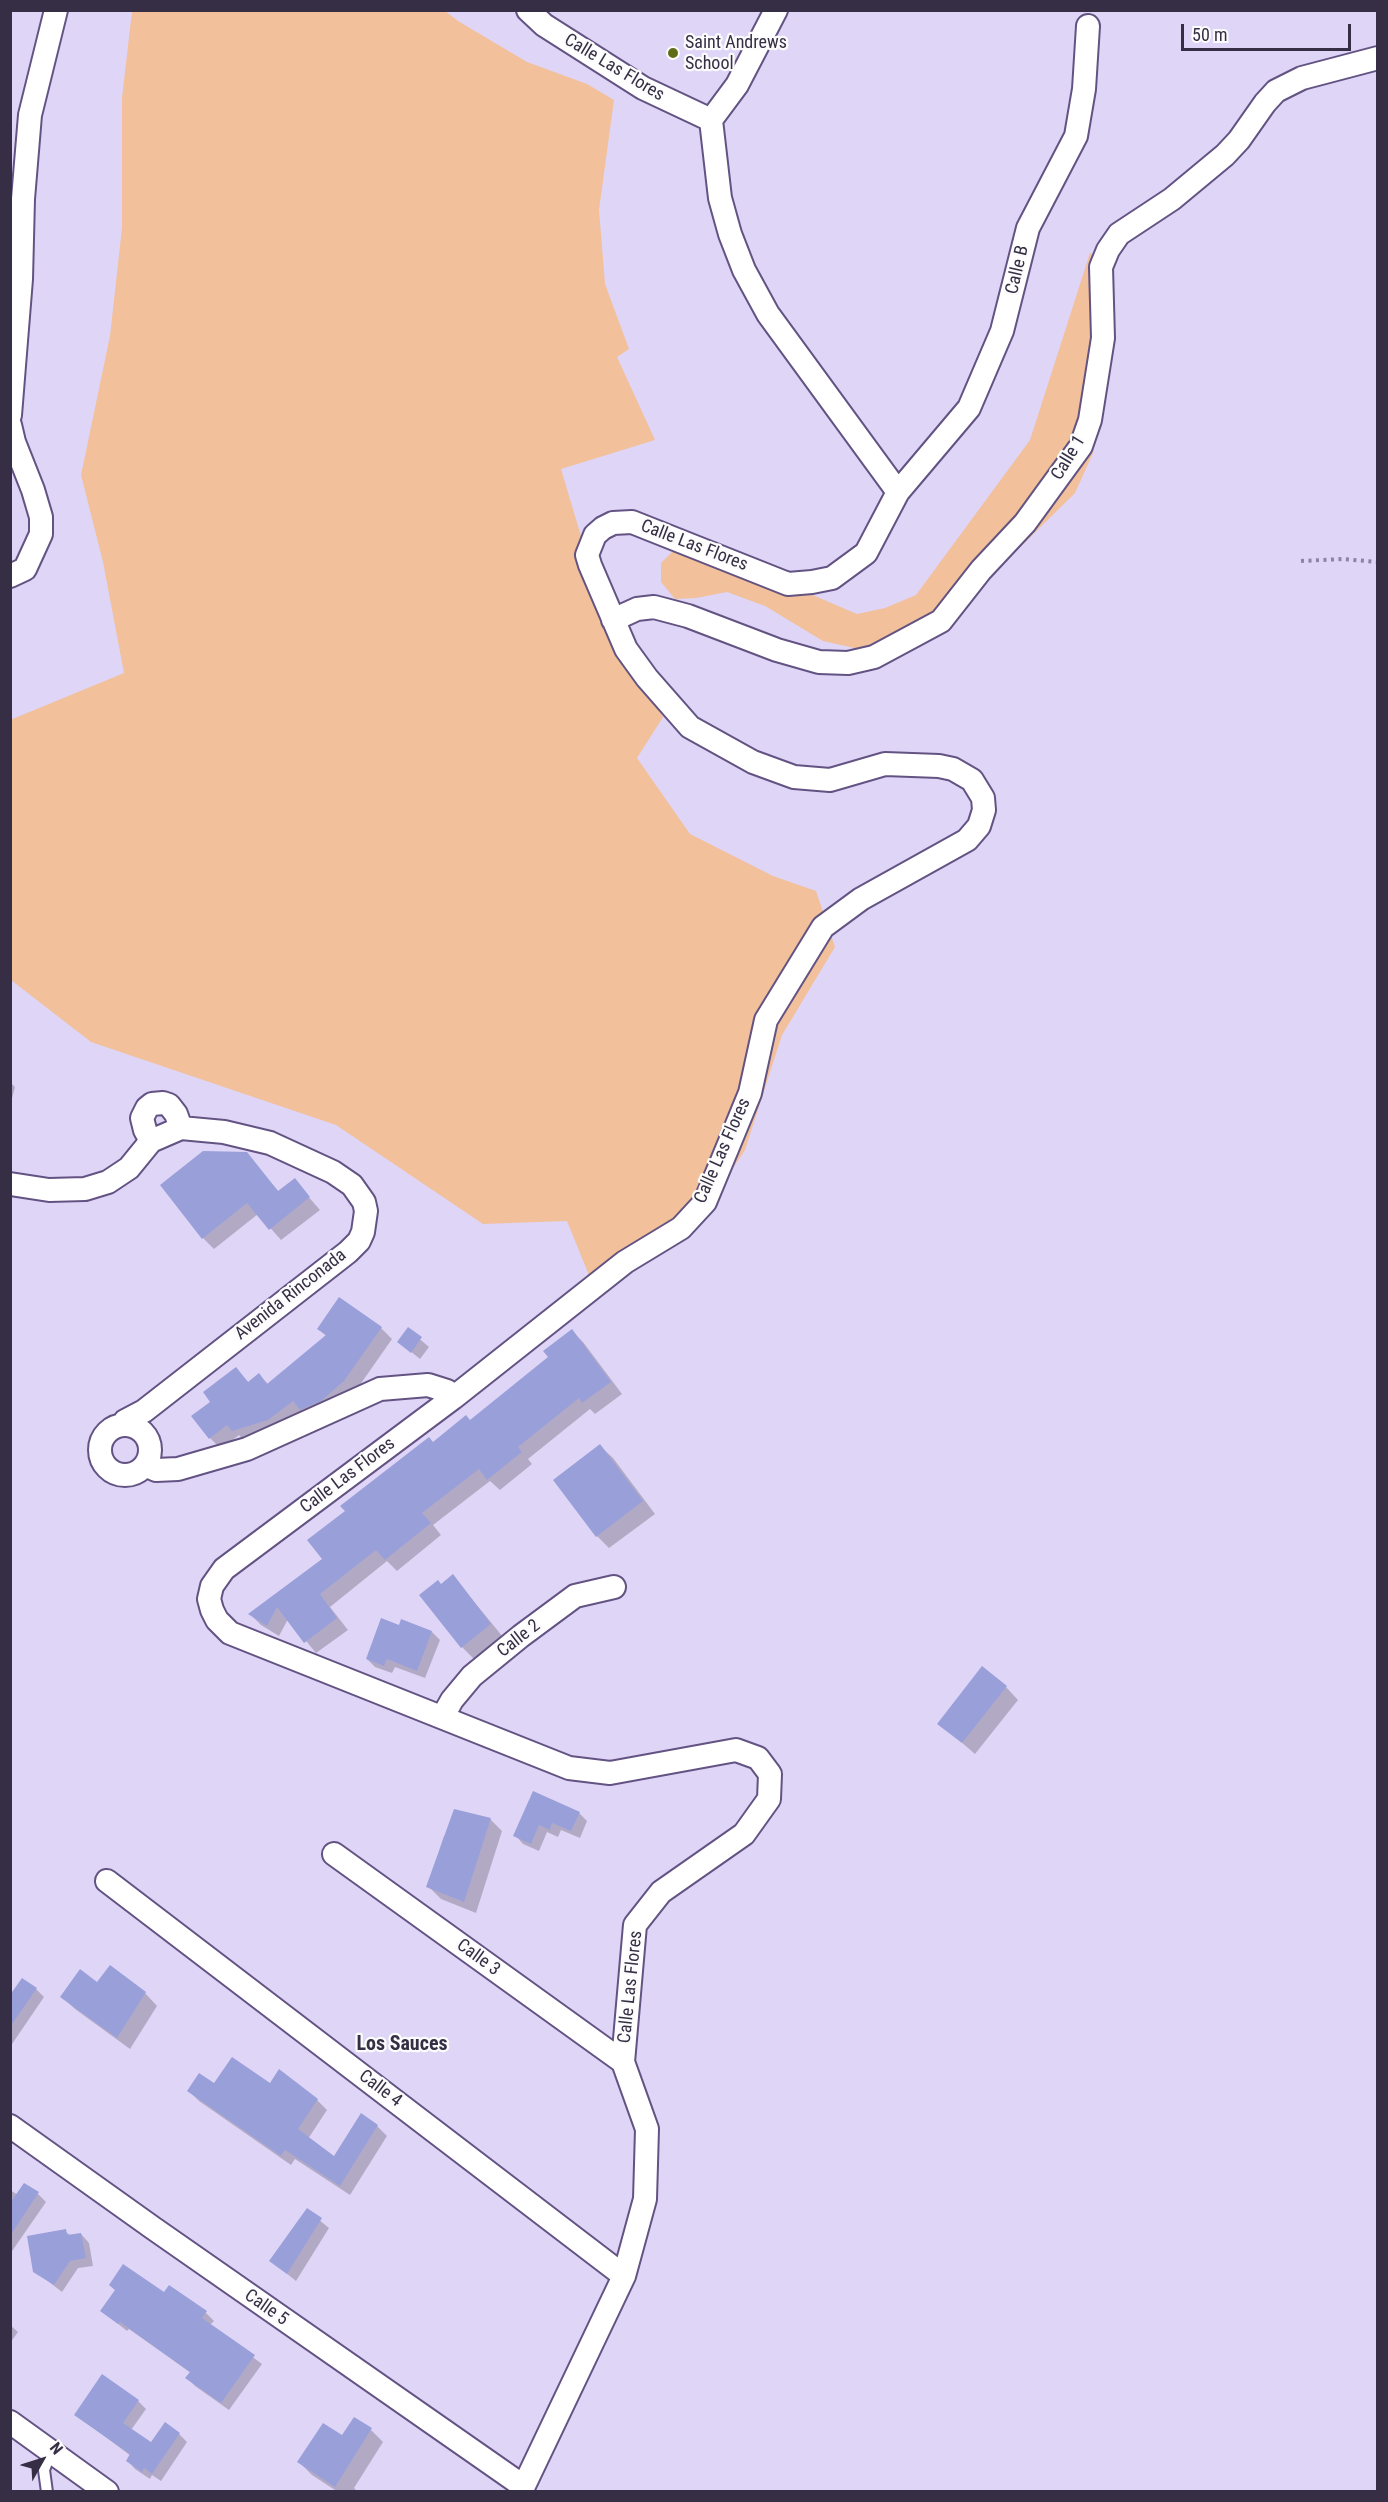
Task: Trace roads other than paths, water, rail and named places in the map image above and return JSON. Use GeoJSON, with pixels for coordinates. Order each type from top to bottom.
{"type":"FeatureCollection","features":[{"type":"Feature","properties":{"kind":"street"},"geometry":{"type":"LineString","coordinates":[[10,416],[21,279],[17,194],[20,120],[56,10]]}},
{"type":"Feature","properties":{"kind":"street","name":"Calle Las Flores"},"geometry":{"type":"LineString","coordinates":[[528,10],[544,25],[643,88],[711,120]]}},
{"type":"Feature","properties":{"kind":"street"},"geometry":{"type":"LineString","coordinates":[[776,10],[737,85],[711,120],[720,198],[730,234],[744,270],[768,314],[898,492]]}},
{"type":"Feature","properties":{"kind":"street","name":"Calle B"},"geometry":{"type":"LineString","coordinates":[[898,492],[969,408],[1002,331],[1028,228],[1076,136],[1084,89],[1088,26]]}},
{"type":"Feature","properties":{"kind":"street","name":"Calle 1"},"geometry":{"type":"LineString","coordinates":[[613,620],[638,609],[654,608],[688,616],[787,653],[819,662],[848,663],[874,657],[941,621],[981,570],[1025,523],[1081,446],[1090,420],[1103,338],[1101,267],[1108,250],[1119,234],[1172,199],[1225,155],[1276,92],[1302,78],[1377,57]]}},
{"type":"Feature","properties":{"kind":"street"},"geometry":{"type":"LineString","coordinates":[[10,426],[41,517],[41,534],[25,568],[10,576]]}},
{"type":"Feature","properties":{"kind":"street","name":"Calle Las Flores"},"geometry":{"type":"LineString","coordinates":[[522,2489],[624,2276],[645,2199],[646,2129],[623,2062],[635,1925],[661,1892],[744,1834],[769,1799],[770,1774],[758,1758],[736,1750],[610,1773],[569,1768],[230,1633],[218,1620],[209,1599],[212,1586],[224,1569],[453,1398],[625,1262],[681,1228],[705,1202],[750,1093],[766,1020],[823,927],[861,899],[967,840],[979,826],[984,810],[983,798],[972,780],[953,769],[885,764],[830,780],[794,777],[753,762],[690,727],[647,678],[626,649],[587,555],[595,535],[613,523],[632,522],[788,584],[832,578],[866,553],[898,492]]}},
{"type":"Feature","properties":{"kind":"street"},"geometry":{"type":"LineString","coordinates":[[151,1141],[142,1118],[152,1104],[169,1105],[177,1114],[181,1128]]}},
{"type":"Feature","properties":{"kind":"street","name":"Avenida Rinconada"},"geometry":{"type":"LineString","coordinates":[[10,1184],[50,1190],[85,1189],[108,1182],[129,1168],[151,1141],[181,1128],[224,1132],[270,1143],[333,1172],[352,1185],[364,1202],[366,1222],[359,1241],[348,1252],[144,1411],[122,1425]]}},
{"type":"Feature","properties":{"kind":"street","name":"Avenida Rinconada"},"geometry":{"type":"LineString","coordinates":[[146,1450],[132,1474],[117,1474],[104,1463],[101,1455],[102,1439],[114,1427],[131,1426],[146,1450],[156,1470],[178,1469],[247,1449],[380,1389],[428,1385],[447,1390],[453,1398]]}},
{"type":"Feature","properties":{"kind":"street"},"geometry":{"type":"LineString","coordinates":[[144,1411],[146,1450]]}},
{"type":"Feature","properties":{"kind":"street","name":"Calle 2"},"geometry":{"type":"LineString","coordinates":[[443,1716],[452,1700],[472,1676],[521,1636],[575,1596],[614,1587]]}},
{"type":"Feature","properties":{"kind":"street","name":"Calle 3"},"geometry":{"type":"LineString","coordinates":[[334,1854],[623,2062]]}},
{"type":"Feature","properties":{"kind":"street","name":"Calle 4"},"geometry":{"type":"LineString","coordinates":[[107,1881],[624,2276]]}},
{"type":"Feature","properties":{"kind":"street","name":"Calle 5"},"geometry":{"type":"LineString","coordinates":[[10,2126],[522,2489]]}},
{"type":"Feature","properties":{"kind":"street"},"geometry":{"type":"LineString","coordinates":[[10,2422],[107,2492]]}},
{"type":"Feature","properties":{"kind":"lane"},"geometry":{"type":"LineString","coordinates":[[46,2492],[44,2470],[51,2452]]}},
{"type":"Feature","properties":{"kind":"place","name":"Saint Andrews School"},"geometry":{"type":"Point","coordinates":[673,53]}},
{"type":"Feature","properties":{"kind":"district","name":"Los Sauces"},"geometry":{"type":"Point","coordinates":[402,2045]}}]}
